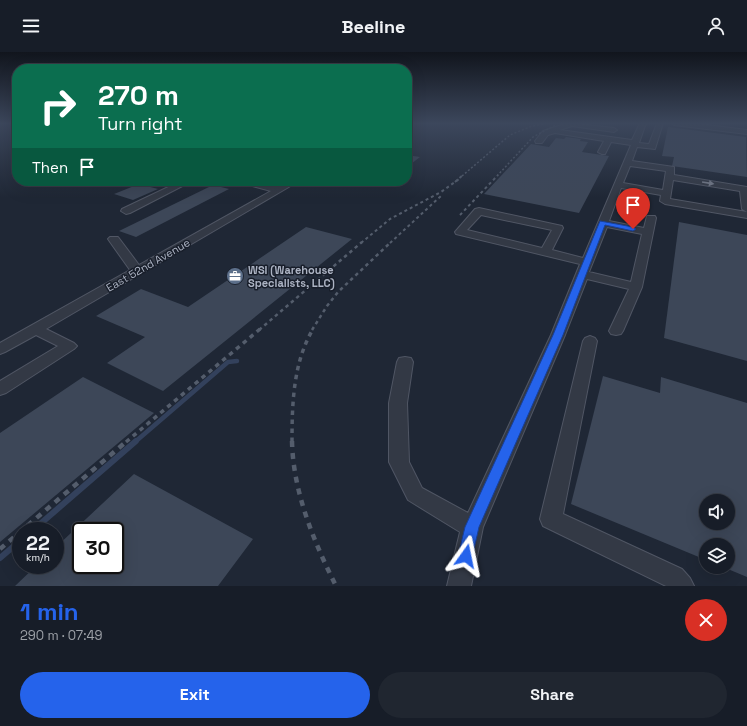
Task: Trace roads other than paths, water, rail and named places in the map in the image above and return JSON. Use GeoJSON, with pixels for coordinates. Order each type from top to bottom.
{"type":"FeatureCollection","features":[{"type":"Feature","properties":{"kind":"street"},"geometry":{"type":"LineString","coordinates":[[602,152],[604,148]]}},
{"type":"Feature","properties":{"kind":"street"},"geometry":{"type":"LineString","coordinates":[[460,586],[472,527],[558,335],[627,162],[634,148]]}},
{"type":"Feature","properties":{"kind":"street"},"geometry":{"type":"LineString","coordinates":[[627,162],[671,169],[665,201],[747,215]]}},
{"type":"Feature","properties":{"kind":"street"},"geometry":{"type":"LineString","coordinates":[[670,177],[744,189],[747,209]]}},
{"type":"Feature","properties":{"kind":"street"},"geometry":{"type":"LineString","coordinates":[[618,185],[666,194]]}},
{"type":"Feature","properties":{"kind":"street"},"geometry":{"type":"LineString","coordinates":[[126,211],[178,186]]}},
{"type":"Feature","properties":{"kind":"street"},"geometry":{"type":"LineString","coordinates":[[263,186],[279,190]]}},
{"type":"Feature","properties":{"kind":"street","name":"East 52nd Avenue"},"geometry":{"type":"LineString","coordinates":[[0,349],[286,186]]}},
{"type":"Feature","properties":{"kind":"street"},"geometry":{"type":"LineString","coordinates":[[544,252],[558,228],[479,211],[460,232],[544,252],[636,287]]}},
{"type":"Feature","properties":{"kind":"street"},"geometry":{"type":"LineString","coordinates":[[616,331],[636,287],[651,218]]}},
{"type":"Feature","properties":{"kind":"street"},"geometry":{"type":"LineString","coordinates":[[603,223],[648,232]]}},
{"type":"Feature","properties":{"kind":"street"},"geometry":{"type":"LineString","coordinates":[[114,238],[137,271]]}},
{"type":"Feature","properties":{"kind":"street"},"geometry":{"type":"LineString","coordinates":[[0,390],[69,346],[35,329]]}},
{"type":"Feature","properties":{"kind":"street"},"geometry":{"type":"LineString","coordinates":[[590,341],[551,519],[674,577],[682,586]]}},
{"type":"Feature","properties":{"kind":"street"},"geometry":{"type":"LineString","coordinates":[[405,362],[398,403],[399,462],[415,494],[472,527]]}},
{"type":"Feature","properties":{"kind":"waterway"},"geometry":{"type":"LineString","coordinates":[[135,442],[228,362],[237,361]]}},
{"type":"Feature","properties":{"kind":"waterway"},"geometry":{"type":"LineString","coordinates":[[42,522],[136,441]]}},
{"type":"Feature","properties":{"kind":"waterway"},"geometry":{"type":"LineString","coordinates":[[0,558],[12,548]]}},
{"type":"Feature","properties":{"kind":"railway"},"geometry":{"type":"LineString","coordinates":[[462,176],[495,148]]}},
{"type":"Feature","properties":{"kind":"railway"},"geometry":{"type":"LineString","coordinates":[[497,176],[523,148]]}},
{"type":"Feature","properties":{"kind":"railway"},"geometry":{"type":"LineString","coordinates":[[456,181],[463,175]]}},
{"type":"Feature","properties":{"kind":"railway"},"geometry":{"type":"LineString","coordinates":[[460,215],[498,175]]}},
{"type":"Feature","properties":{"kind":"railway"},"geometry":{"type":"LineString","coordinates":[[456,181],[459,179]]}},
{"type":"Feature","properties":{"kind":"railway"},"geometry":{"type":"LineString","coordinates":[[361,243],[390,219],[441,192],[456,181]]}},
{"type":"Feature","properties":{"kind":"railway"},"geometry":{"type":"LineString","coordinates":[[390,243],[442,195]]}},
{"type":"Feature","properties":{"kind":"railway"},"geometry":{"type":"LineString","coordinates":[[259,330],[362,242]]}},
{"type":"Feature","properties":{"kind":"railway"},"geometry":{"type":"LineString","coordinates":[[312,330],[338,292],[391,242]]}},
{"type":"Feature","properties":{"kind":"railway"},"geometry":{"type":"LineString","coordinates":[[126,442],[260,329]]}},
{"type":"Feature","properties":{"kind":"railway"},"geometry":{"type":"LineString","coordinates":[[292,441],[292,413],[295,384],[301,356],[313,329]]}},
{"type":"Feature","properties":{"kind":"railway"},"geometry":{"type":"LineString","coordinates":[[0,549],[127,441]]}},
{"type":"Feature","properties":{"kind":"railway"},"geometry":{"type":"LineString","coordinates":[[292,441],[296,479],[306,516],[320,552],[336,586]]}},
{"type":"Feature","properties":{"kind":"place","name":"WSI (Warehouse Specialists, LLC)"},"geometry":{"type":"Point","coordinates":[235,276]}}]}
